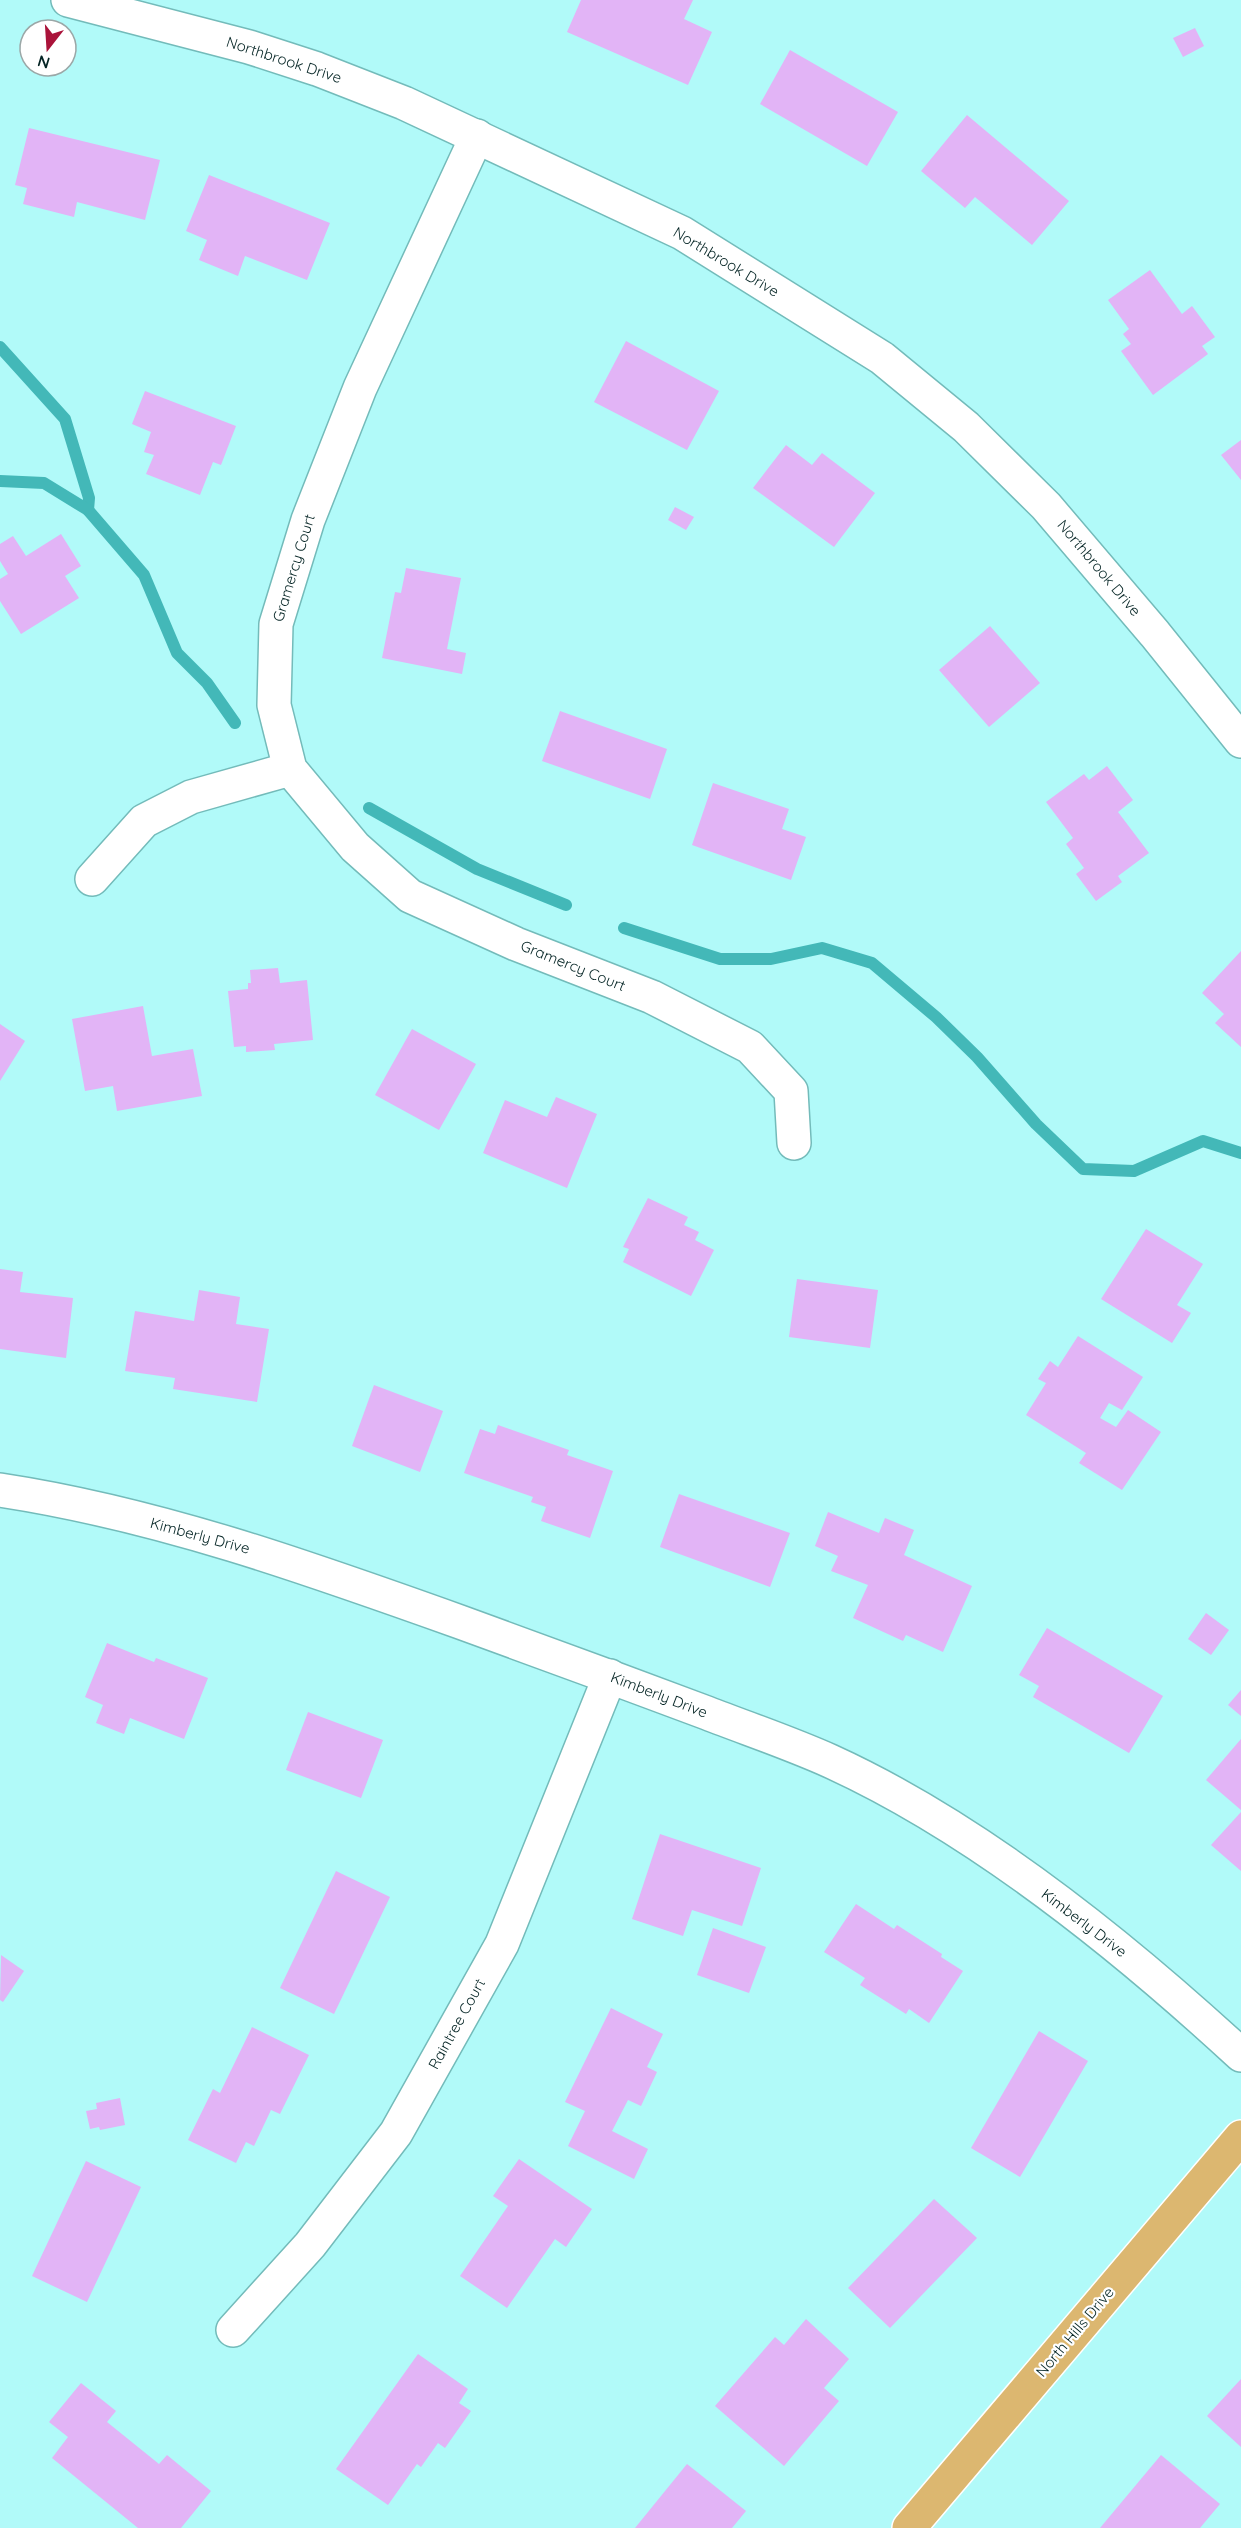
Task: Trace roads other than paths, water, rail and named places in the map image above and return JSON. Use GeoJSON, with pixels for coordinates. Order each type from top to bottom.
{"type":"FeatureCollection","features":[{"type":"Feature","properties":{"kind":"main road","name":"North Hills Drive"},"geometry":{"type":"LineString","coordinates":[[909,2528],[1241,2137]]}},
{"type":"Feature","properties":{"kind":"street","name":"Northbrook Drive"},"geometry":{"type":"LineString","coordinates":[[68,0],[249,47],[317,69],[404,103],[682,233],[882,358],[966,427],[1046,506],[1155,634],[1241,741]]}},
{"type":"Feature","properties":{"kind":"street","name":"Gramercy Court"},"geometry":{"type":"LineString","coordinates":[[477,136],[360,388],[308,520],[276,624],[274,705],[290,769],[355,847],[410,896],[516,944],[652,997],[750,1047],[791,1091],[794,1143]]}},
{"type":"Feature","properties":{"kind":"street"},"geometry":{"type":"LineString","coordinates":[[92,879],[144,821],[191,796],[290,769]]}},
{"type":"Feature","properties":{"kind":"street","name":"Kimberly Drive"},"geometry":{"type":"LineString","coordinates":[[0,1490],[50,1498],[265,1554],[610,1676],[831,1762],[951,1826],[1008,1865],[1128,1957],[1241,2055]]}},
{"type":"Feature","properties":{"kind":"street","name":"Raintree Court"},"geometry":{"type":"LineString","coordinates":[[233,2330],[310,2245],[396,2133],[502,1944],[610,1676]]}},
{"type":"Feature","properties":{"kind":"waterway"},"geometry":{"type":"LineString","coordinates":[[0,347],[65,419],[89,498],[88,510]]}},
{"type":"Feature","properties":{"kind":"waterway"},"geometry":{"type":"LineString","coordinates":[[0,481],[44,483],[88,510],[144,575],[177,653],[207,683],[235,723]]}},
{"type":"Feature","properties":{"kind":"waterway"},"geometry":{"type":"LineString","coordinates":[[369,808],[477,869],[566,905]]}},
{"type":"Feature","properties":{"kind":"waterway"},"geometry":{"type":"LineString","coordinates":[[624,928],[720,959],[771,959],[822,948],[872,963],[936,1017],[977,1057],[1036,1124],[1083,1169],[1134,1171],[1203,1141],[1241,1153]]}}]}
